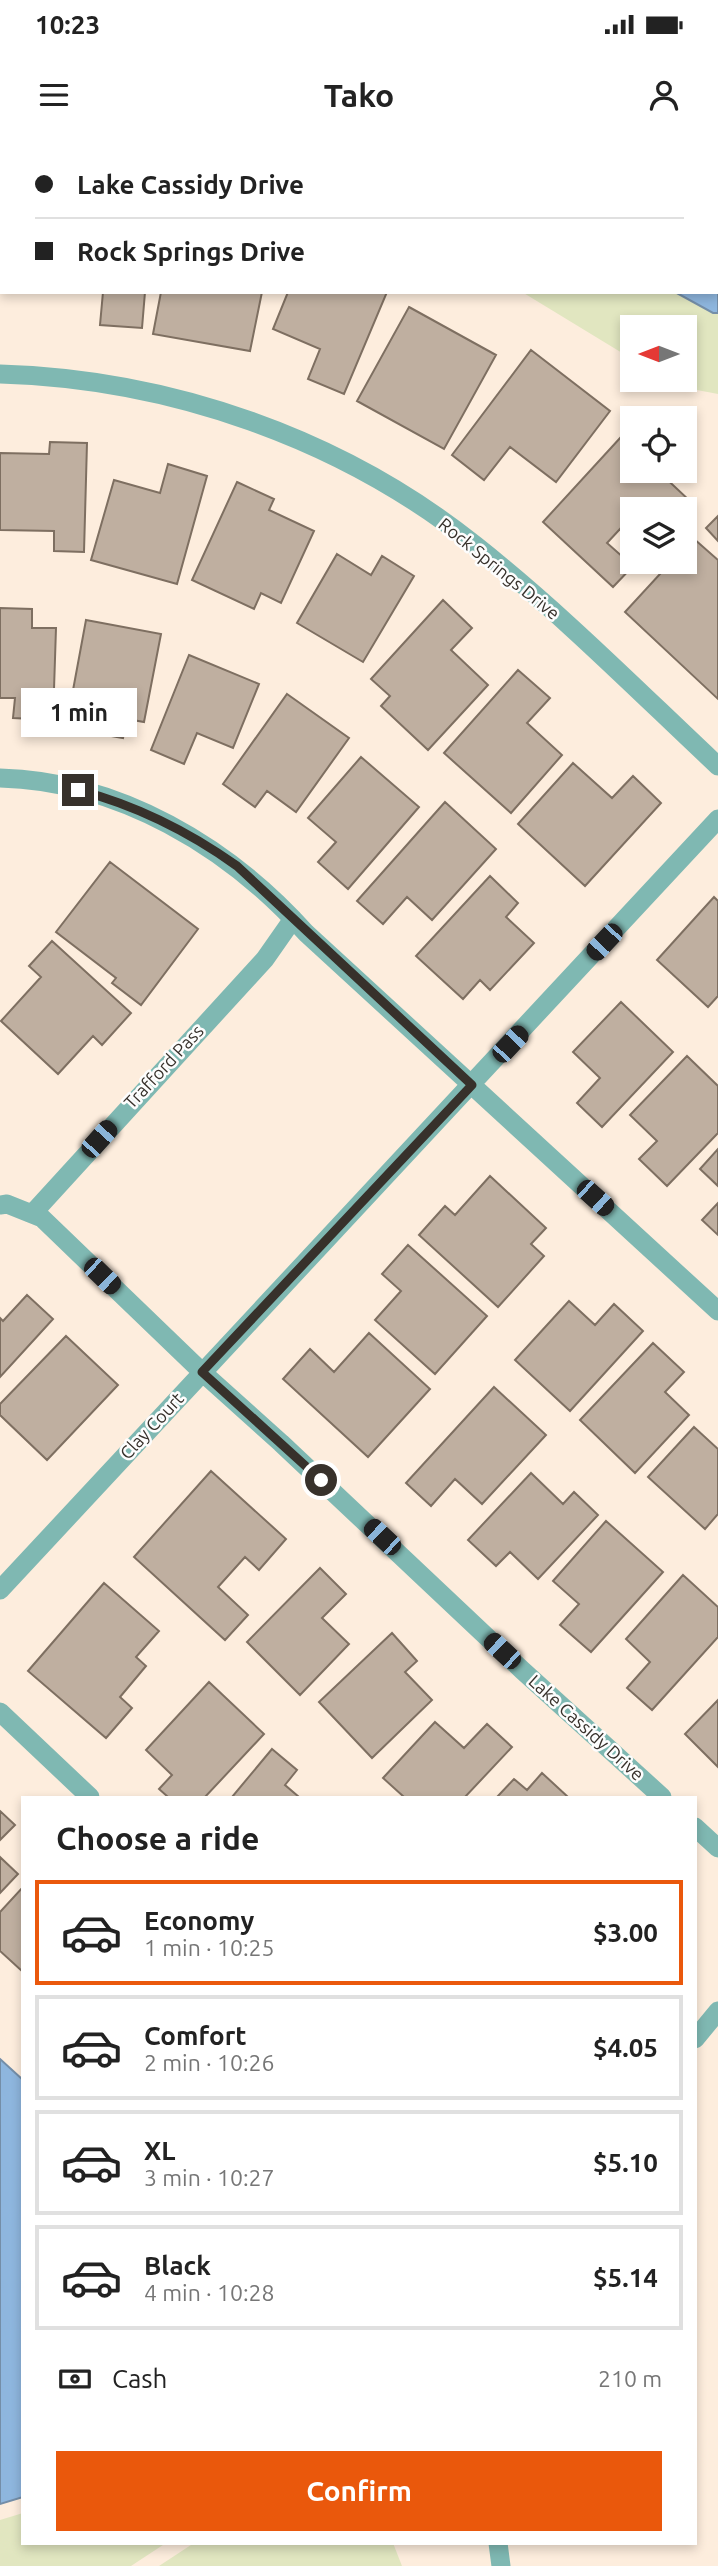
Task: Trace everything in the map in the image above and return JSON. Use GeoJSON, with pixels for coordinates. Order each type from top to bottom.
{"type":"FeatureCollection","features":[{"type":"Feature","properties":{"kind":"street","name":"Rock Springs Drive"},"geometry":{"type":"LineString","coordinates":[[0,374],[43,375],[114,384],[183,399],[257,422],[345,463],[405,496],[474,543],[537,596],[718,766]]}},
{"type":"Feature","properties":{"kind":"street"},"geometry":{"type":"LineString","coordinates":[[0,778],[62,786],[154,816],[237,866],[306,933],[718,1311]]}},
{"type":"Feature","properties":{"kind":"street","name":"Clay Court"},"geometry":{"type":"LineString","coordinates":[[0,1590],[718,820]]}},
{"type":"Feature","properties":{"kind":"street","name":"Trafford Pass"},"geometry":{"type":"LineString","coordinates":[[33,1213],[131,1102],[265,959],[293,919]]}},
{"type":"Feature","properties":{"kind":"street"},"geometry":{"type":"LineString","coordinates":[[0,1205],[7,1204],[42,1218],[202,1372]]}},
{"type":"Feature","properties":{"kind":"street","name":"Lake Cassidy Drive"},"geometry":{"type":"LineString","coordinates":[[202,1372],[661,1796]]}},
{"type":"Feature","properties":{"kind":"street"},"geometry":{"type":"LineString","coordinates":[[0,1712],[89,1796]]}},
{"type":"Feature","properties":{"kind":"street"},"geometry":{"type":"LineString","coordinates":[[697,1829],[718,1848]]}},
{"type":"Feature","properties":{"kind":"street"},"geometry":{"type":"LineString","coordinates":[[697,2037],[718,2011]]}},
{"type":"Feature","properties":{"kind":"street"},"geometry":{"type":"LineString","coordinates":[[498,2545],[501,2566]]}},
{"type":"Feature","properties":{"kind":"green space"},"geometry":{"type":"Polygon","coordinates":[[[525,294],[718,294],[718,394],[697,390],[697,315],[620,315],[620,352],[525,294]]]}},
{"type":"Feature","properties":{"kind":"green space"},"geometry":{"type":"Polygon","coordinates":[[[21,2514],[21,2545],[163,2545],[131,2566],[0,2566],[0,2520],[21,2514]]]}},
{"type":"Feature","properties":{"kind":"green space"},"geometry":{"type":"Polygon","coordinates":[[[191,2545],[394,2545],[402,2566],[159,2566],[191,2545]]]}},
{"type":"Feature","properties":{"kind":"water"},"geometry":{"type":"Polygon","coordinates":[[[679,294],[718,294],[718,313],[713,313],[679,294]]]}},
{"type":"Feature","properties":{"kind":"water"},"geometry":{"type":"Polygon","coordinates":[[[0,2059],[21,2078],[21,2498],[0,2504],[0,2059]]]}},
{"type":"Feature","properties":{"kind":"building"},"geometry":{"type":"Polygon","coordinates":[[[103,294],[145,294],[142,328],[100,325],[103,294]]]}},
{"type":"Feature","properties":{"kind":"building"},"geometry":{"type":"Polygon","coordinates":[[[161,294],[262,294],[250,351],[153,334],[161,294]]]}},
{"type":"Feature","properties":{"kind":"building"},"geometry":{"type":"Polygon","coordinates":[[[287,294],[386,294],[344,394],[308,379],[320,349],[273,329],[287,294]]]}},
{"type":"Feature","properties":{"kind":"building"},"geometry":{"type":"Polygon","coordinates":[[[409,307],[496,355],[444,449],[357,401],[409,307]]]}},
{"type":"Feature","properties":{"kind":"building"},"geometry":{"type":"Polygon","coordinates":[[[531,350],[610,411],[556,482],[510,447],[484,480],[452,455],[531,350]]]}},
{"type":"Feature","properties":{"kind":"building"},"geometry":{"type":"Polygon","coordinates":[[[620,438],[620,483],[671,483],[686,497],[620,497],[620,529],[607,543],[620,554],[620,574],[625,574],[613,587],[543,522],[620,438]]]}},
{"type":"Feature","properties":{"kind":"building"},"geometry":{"type":"Polygon","coordinates":[[[50,442],[87,443],[84,552],[54,551],[54,531],[0,530],[0,453],[49,454],[50,442]]]}},
{"type":"Feature","properties":{"kind":"building"},"geometry":{"type":"Polygon","coordinates":[[[168,464],[207,476],[177,584],[91,560],[114,480],[160,493],[168,464]]]}},
{"type":"Feature","properties":{"kind":"building"},"geometry":{"type":"Polygon","coordinates":[[[237,482],[274,499],[269,510],[314,531],[281,603],[261,593],[254,609],[192,580],[237,482]]]}},
{"type":"Feature","properties":{"kind":"building"},"geometry":{"type":"Polygon","coordinates":[[[718,516],[718,541],[706,528],[718,516]]]}},
{"type":"Feature","properties":{"kind":"building"},"geometry":{"type":"Polygon","coordinates":[[[697,542],[718,560],[718,699],[625,612],[660,574],[697,574],[697,542]]]}},
{"type":"Feature","properties":{"kind":"building"},"geometry":{"type":"Polygon","coordinates":[[[337,554],[371,575],[382,556],[414,576],[363,662],[297,623],[337,554]]]}},
{"type":"Feature","properties":{"kind":"building"},"geometry":{"type":"Polygon","coordinates":[[[443,600],[472,628],[451,650],[488,685],[428,750],[381,706],[390,696],[371,679],[443,600]]]}},
{"type":"Feature","properties":{"kind":"building"},"geometry":{"type":"Polygon","coordinates":[[[0,608],[32,609],[32,628],[56,628],[53,720],[13,718],[15,698],[0,698],[0,608]]]}},
{"type":"Feature","properties":{"kind":"building"},"geometry":{"type":"Polygon","coordinates":[[[86,620],[161,634],[144,722],[127,719],[123,738],[66,728],[86,620]]]}},
{"type":"Feature","properties":{"kind":"building"},"geometry":{"type":"Polygon","coordinates":[[[189,655],[259,684],[233,748],[197,733],[184,764],[151,750],[189,655]]]}},
{"type":"Feature","properties":{"kind":"building"},"geometry":{"type":"Polygon","coordinates":[[[518,670],[550,698],[527,723],[562,755],[511,813],[444,753],[518,670]]]}},
{"type":"Feature","properties":{"kind":"building"},"geometry":{"type":"Polygon","coordinates":[[[287,694],[349,738],[296,812],[267,791],[255,807],[223,784],[287,694]]]}},
{"type":"Feature","properties":{"kind":"building"},"geometry":{"type":"Polygon","coordinates":[[[361,757],[419,807],[348,889],[318,862],[336,842],[308,818],[361,757]]]}},
{"type":"Feature","properties":{"kind":"building"},"geometry":{"type":"Polygon","coordinates":[[[573,763],[612,798],[633,776],[661,803],[585,886],[518,824],[573,763]]]}},
{"type":"Feature","properties":{"kind":"building"},"geometry":{"type":"Polygon","coordinates":[[[445,802],[496,849],[432,920],[407,897],[383,924],[357,901],[445,802]]]}},
{"type":"Feature","properties":{"kind":"building"},"geometry":{"type":"Polygon","coordinates":[[[110,862],[198,929],[141,1005],[112,983],[116,978],[56,932],[110,862]]]}},
{"type":"Feature","properties":{"kind":"building"},"geometry":{"type":"Polygon","coordinates":[[[490,876],[518,903],[506,917],[534,943],[490,990],[480,980],[463,999],[416,956],[490,876]]]}},
{"type":"Feature","properties":{"kind":"building"},"geometry":{"type":"Polygon","coordinates":[[[714,897],[718,901],[718,996],[708,1007],[657,960],[714,897]]]}},
{"type":"Feature","properties":{"kind":"building"},"geometry":{"type":"Polygon","coordinates":[[[52,941],[131,1013],[102,1045],[93,1036],[58,1074],[1,1021],[41,977],[29,966],[52,941]]]}},
{"type":"Feature","properties":{"kind":"building"},"geometry":{"type":"Polygon","coordinates":[[[621,1002],[673,1052],[602,1127],[577,1103],[600,1078],[573,1052],[621,1002]]]}},
{"type":"Feature","properties":{"kind":"building"},"geometry":{"type":"Polygon","coordinates":[[[687,1056],[718,1086],[718,1133],[667,1186],[639,1159],[657,1141],[630,1115],[687,1056]]]}},
{"type":"Feature","properties":{"kind":"building"},"geometry":{"type":"Polygon","coordinates":[[[718,1149],[718,1186],[700,1169],[718,1149]]]}},
{"type":"Feature","properties":{"kind":"building"},"geometry":{"type":"Polygon","coordinates":[[[490,1176],[546,1228],[531,1244],[544,1256],[498,1307],[419,1235],[445,1206],[455,1215],[490,1176]]]}},
{"type":"Feature","properties":{"kind":"building"},"geometry":{"type":"Polygon","coordinates":[[[718,1203],[718,1235],[702,1220],[718,1203]]]}},
{"type":"Feature","properties":{"kind":"building"},"geometry":{"type":"Polygon","coordinates":[[[408,1245],[487,1316],[435,1374],[375,1320],[401,1291],[382,1274],[408,1245]]]}},
{"type":"Feature","properties":{"kind":"building"},"geometry":{"type":"Polygon","coordinates":[[[27,1295],[53,1319],[0,1377],[0,1318],[3,1321],[27,1295]]]}},
{"type":"Feature","properties":{"kind":"building"},"geometry":{"type":"Polygon","coordinates":[[[569,1301],[595,1325],[614,1304],[643,1331],[570,1411],[515,1360],[569,1301]]]}},
{"type":"Feature","properties":{"kind":"building"},"geometry":{"type":"Polygon","coordinates":[[[369,1333],[430,1389],[368,1457],[283,1379],[310,1349],[334,1372],[369,1333]]]}},
{"type":"Feature","properties":{"kind":"building"},"geometry":{"type":"Polygon","coordinates":[[[66,1336],[118,1385],[47,1460],[0,1415],[0,1404],[66,1336]]]}},
{"type":"Feature","properties":{"kind":"building"},"geometry":{"type":"Polygon","coordinates":[[[653,1343],[684,1372],[665,1392],[689,1415],[635,1473],[580,1420],[653,1343]]]}},
{"type":"Feature","properties":{"kind":"building"},"geometry":{"type":"Polygon","coordinates":[[[494,1387],[546,1435],[482,1504],[455,1479],[431,1506],[406,1483],[494,1387]]]}},
{"type":"Feature","properties":{"kind":"building"},"geometry":{"type":"Polygon","coordinates":[[[694,1427],[718,1449],[718,1514],[705,1529],[648,1477],[694,1427]]]}},
{"type":"Feature","properties":{"kind":"building"},"geometry":{"type":"Polygon","coordinates":[[[211,1471],[286,1539],[259,1570],[245,1557],[218,1587],[248,1615],[225,1640],[134,1557],[211,1471]]]}},
{"type":"Feature","properties":{"kind":"building"},"geometry":{"type":"Polygon","coordinates":[[[531,1473],[563,1504],[574,1492],[598,1515],[538,1579],[510,1552],[496,1566],[468,1540],[531,1473]]]}},
{"type":"Feature","properties":{"kind":"building"},"geometry":{"type":"Polygon","coordinates":[[[606,1521],[663,1572],[591,1652],[560,1625],[579,1604],[553,1581],[606,1521]]]}},
{"type":"Feature","properties":{"kind":"building"},"geometry":{"type":"Polygon","coordinates":[[[320,1568],[346,1594],[322,1618],[349,1644],[300,1695],[247,1642],[320,1568]]]}},
{"type":"Feature","properties":{"kind":"building"},"geometry":{"type":"Polygon","coordinates":[[[683,1575],[718,1607],[718,1637],[652,1710],[627,1688],[650,1662],[626,1639],[683,1575]]]}},
{"type":"Feature","properties":{"kind":"building"},"geometry":{"type":"Polygon","coordinates":[[[104,1583],[159,1631],[136,1657],[146,1666],[120,1697],[132,1708],[106,1738],[28,1671],[104,1583]]]}},
{"type":"Feature","properties":{"kind":"building"},"geometry":{"type":"Polygon","coordinates":[[[392,1633],[417,1661],[405,1672],[432,1700],[372,1758],[319,1702],[392,1633]]]}},
{"type":"Feature","properties":{"kind":"building"},"geometry":{"type":"Polygon","coordinates":[[[209,1682],[264,1734],[206,1796],[167,1796],[159,1789],[172,1775],[146,1750],[209,1682]]]}},
{"type":"Feature","properties":{"kind":"building"},"geometry":{"type":"Polygon","coordinates":[[[718,1700],[718,1767],[685,1734],[718,1700]]]}},
{"type":"Feature","properties":{"kind":"building"},"geometry":{"type":"Polygon","coordinates":[[[435,1722],[464,1748],[487,1724],[512,1747],[466,1796],[403,1796],[383,1778],[435,1722]]]}},
{"type":"Feature","properties":{"kind":"building"},"geometry":{"type":"Polygon","coordinates":[[[272,1749],[297,1770],[285,1785],[298,1796],[233,1796],[272,1749]]]}},
{"type":"Feature","properties":{"kind":"building"},"geometry":{"type":"Polygon","coordinates":[[[542,1773],[567,1796],[498,1796],[514,1779],[527,1790],[542,1773]]]}},
{"type":"Feature","properties":{"kind":"building"},"geometry":{"type":"Polygon","coordinates":[[[0,1811],[15,1825],[0,1840],[0,1811]]]}},
{"type":"Feature","properties":{"kind":"building"},"geometry":{"type":"Polygon","coordinates":[[[0,1857],[18,1874],[0,1893],[0,1857]]]}},
{"type":"Feature","properties":{"kind":"building"},"geometry":{"type":"Polygon","coordinates":[[[21,1889],[21,1970],[0,1951],[0,1912],[21,1889]]]}},
{"type":"Feature","properties":{"kind":"route"},"geometry":{"type":"LineString","coordinates":[[78,790],[154,816],[237,866],[472,1085],[202,1372],[321,1480]]}}]}
